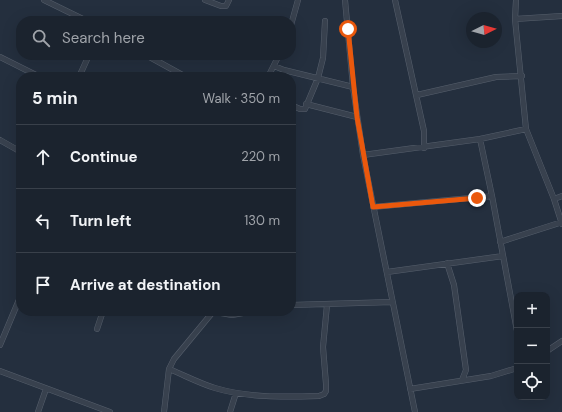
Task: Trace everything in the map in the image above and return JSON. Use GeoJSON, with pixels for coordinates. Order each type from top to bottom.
{"type":"FeatureCollection","features":[{"type":"Feature","properties":{"kind":"street"},"geometry":{"type":"LineString","coordinates":[[44,0],[78,16]]}},
{"type":"Feature","properties":{"kind":"street"},"geometry":{"type":"LineString","coordinates":[[205,0],[221,6],[226,6],[229,0]]}},
{"type":"Feature","properties":{"kind":"street"},"geometry":{"type":"LineString","coordinates":[[294,16],[298,0]]}},
{"type":"Feature","properties":{"kind":"street"},"geometry":{"type":"LineString","coordinates":[[345,0],[353,87],[363,155],[415,412]]}},
{"type":"Feature","properties":{"kind":"street"},"geometry":{"type":"LineString","coordinates":[[395,0],[417,94],[424,130],[424,148]]}},
{"type":"Feature","properties":{"kind":"street"},"geometry":{"type":"LineString","coordinates":[[500,242],[562,223],[526,128],[516,19],[516,0]]}},
{"type":"Feature","properties":{"kind":"street"},"geometry":{"type":"LineString","coordinates":[[516,19],[562,16]]}},
{"type":"Feature","properties":{"kind":"street"},"geometry":{"type":"LineString","coordinates":[[296,107],[303,110],[318,78],[323,58],[326,21]]}},
{"type":"Feature","properties":{"kind":"street"},"geometry":{"type":"LineString","coordinates":[[0,57],[30,72]]}},
{"type":"Feature","properties":{"kind":"street"},"geometry":{"type":"LineString","coordinates":[[81,72],[87,60]]}},
{"type":"Feature","properties":{"kind":"street"},"geometry":{"type":"LineString","coordinates":[[154,60],[174,72]]}},
{"type":"Feature","properties":{"kind":"street"},"geometry":{"type":"LineString","coordinates":[[271,72],[277,60]]}},
{"type":"Feature","properties":{"kind":"street"},"geometry":{"type":"LineString","coordinates":[[274,66],[353,87]]}},
{"type":"Feature","properties":{"kind":"street"},"geometry":{"type":"LineString","coordinates":[[417,94],[496,77],[522,76]]}},
{"type":"Feature","properties":{"kind":"street"},"geometry":{"type":"LineString","coordinates":[[306,104],[357,117]]}},
{"type":"Feature","properties":{"kind":"street"},"geometry":{"type":"LineString","coordinates":[[363,155],[424,148],[480,139],[526,128]]}},
{"type":"Feature","properties":{"kind":"street"},"geometry":{"type":"LineString","coordinates":[[480,139],[516,328]]}},
{"type":"Feature","properties":{"kind":"street"},"geometry":{"type":"LineString","coordinates":[[0,140],[16,149]]}},
{"type":"Feature","properties":{"kind":"street"},"geometry":{"type":"LineString","coordinates":[[373,207],[492,196]]}},
{"type":"Feature","properties":{"kind":"street"},"geometry":{"type":"LineString","coordinates":[[554,199],[562,196]]}},
{"type":"Feature","properties":{"kind":"street"},"geometry":{"type":"LineString","coordinates":[[387,272],[503,256]]}},
{"type":"Feature","properties":{"kind":"street"},"geometry":{"type":"LineString","coordinates":[[447,263],[454,285],[466,370],[462,380]]}},
{"type":"Feature","properties":{"kind":"street"},"geometry":{"type":"LineString","coordinates":[[296,305],[392,302]]}},
{"type":"Feature","properties":{"kind":"street"},"geometry":{"type":"LineString","coordinates":[[169,368],[214,388],[236,393],[268,397],[319,396],[324,394],[326,390],[323,347],[327,305]]}},
{"type":"Feature","properties":{"kind":"street"},"geometry":{"type":"LineString","coordinates":[[0,345],[16,307]]}},
{"type":"Feature","properties":{"kind":"street"},"geometry":{"type":"LineString","coordinates":[[97,329],[101,316]]}},
{"type":"Feature","properties":{"kind":"street"},"geometry":{"type":"LineString","coordinates":[[164,412],[169,368],[174,359],[207,316]]}},
{"type":"Feature","properties":{"kind":"street"},"geometry":{"type":"LineString","coordinates":[[550,349],[562,341]]}},
{"type":"Feature","properties":{"kind":"street"},"geometry":{"type":"LineString","coordinates":[[410,389],[491,376],[514,369]]}},
{"type":"Feature","properties":{"kind":"street"},"geometry":{"type":"LineString","coordinates":[[466,370],[474,379]]}},
{"type":"Feature","properties":{"kind":"street"},"geometry":{"type":"LineString","coordinates":[[0,371],[110,412]]}},
{"type":"Feature","properties":{"kind":"street"},"geometry":{"type":"LineString","coordinates":[[38,412],[46,389]]}},
{"type":"Feature","properties":{"kind":"street"},"geometry":{"type":"LineString","coordinates":[[230,412],[236,393]]}},
{"type":"Feature","properties":{"kind":"route"},"geometry":{"type":"LineString","coordinates":[[348,29],[357,117],[373,207],[477,198]]}}]}
